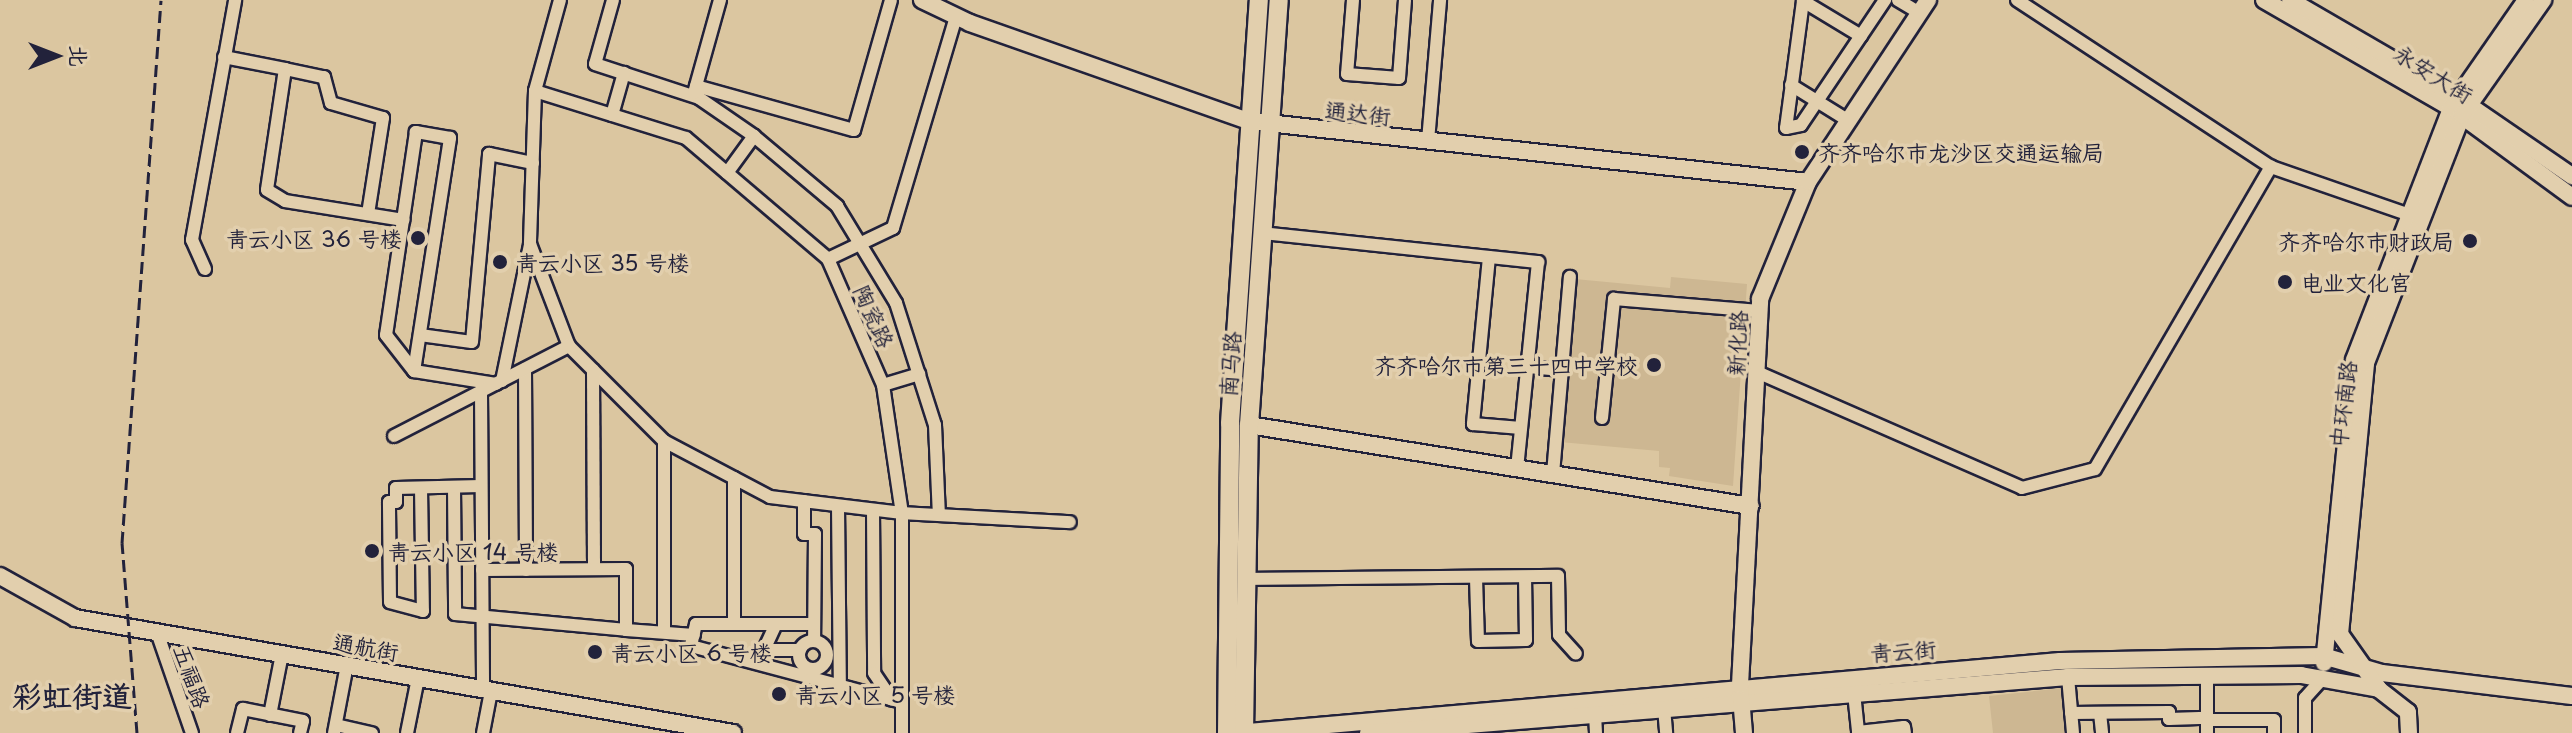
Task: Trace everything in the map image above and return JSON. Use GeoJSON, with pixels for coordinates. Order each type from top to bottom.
{"type":"FeatureCollection","features":[{"type":"Feature","properties":{"kind":"main road","name":"通达街"},"geometry":{"type":"LineString","coordinates":[[922,0],[956,16],[1249,121],[1808,182]]}},
{"type":"Feature","properties":{"kind":"main road","name":"南马路"},"geometry":{"type":"LineString","coordinates":[[1238,732],[1230,423],[1259,0]]}},
{"type":"Feature","properties":{"kind":"main road","name":"南马路"},"geometry":{"type":"LineString","coordinates":[[1238,732],[1246,579],[1249,425],[1279,0]]}},
{"type":"Feature","properties":{"kind":"main road","name":"永安大街"},"geometry":{"type":"LineString","coordinates":[[2264,0],[2309,11]]}},
{"type":"Feature","properties":{"kind":"main road","name":"永安大街"},"geometry":{"type":"LineString","coordinates":[[2290,0],[2572,176]]}},
{"type":"Feature","properties":{"kind":"main road","name":"中环南路"},"geometry":{"type":"LineString","coordinates":[[2324,677],[2323,656],[2354,360],[2460,106],[2526,0]]}},
{"type":"Feature","properties":{"kind":"main road","name":"中环南路"},"geometry":{"type":"LineString","coordinates":[[2460,106],[2543,0]]}},
{"type":"Feature","properties":{"kind":"main road","name":"新化路"},"geometry":{"type":"LineString","coordinates":[[1744,733],[1740,693],[1760,311],[1808,182],[1924,7]]}},
{"type":"Feature","properties":{"kind":"main road","name":"永安大街"},"geometry":{"type":"LineString","coordinates":[[2460,106],[2572,197]]}},
{"type":"Feature","properties":{"kind":"main road","name":"中环南路"},"geometry":{"type":"LineString","coordinates":[[2409,733],[2408,712],[2379,689],[2340,634],[2366,363],[2415,217]]}},
{"type":"Feature","properties":{"kind":"main road"},"geometry":{"type":"LineString","coordinates":[[1249,425],[1750,506]]}},
{"type":"Feature","properties":{"kind":"main road","name":"通航街"},"geometry":{"type":"LineString","coordinates":[[0,576],[75,618],[733,733]]}},
{"type":"Feature","properties":{"kind":"main road","name":"青云街"},"geometry":{"type":"LineString","coordinates":[[1238,732],[1740,693],[2060,661],[2323,656],[2363,666],[2572,696]]}},
{"type":"Feature","properties":{"kind":"main road","name":"青云街"},"geometry":{"type":"LineString","coordinates":[[1368,733],[1523,726],[1595,714],[1664,708],[1740,693],[1854,693],[2068,677],[2324,677],[2379,689]]}},
{"type":"Feature","properties":{"kind":"street"},"geometry":{"type":"LineString","coordinates":[[205,269],[192,240],[235,0]]}},
{"type":"Feature","properties":{"kind":"street"},"geometry":{"type":"LineString","coordinates":[[499,383],[530,244],[535,91],[560,0]]}},
{"type":"Feature","properties":{"kind":"street"},"geometry":{"type":"LineString","coordinates":[[613,0],[595,64],[854,130],[891,0]]}},
{"type":"Feature","properties":{"kind":"street"},"geometry":{"type":"LineString","coordinates":[[695,91],[720,0]]}},
{"type":"Feature","properties":{"kind":"street"},"geometry":{"type":"LineString","coordinates":[[1353,0],[1347,74],[1399,78],[1405,0]]}},
{"type":"Feature","properties":{"kind":"street"},"geometry":{"type":"LineString","coordinates":[[1428,141],[1440,0]]}},
{"type":"Feature","properties":{"kind":"street"},"geometry":{"type":"LineString","coordinates":[[1861,36],[1803,1],[1786,128],[1801,125],[1861,36],[1885,0]]}},
{"type":"Feature","properties":{"kind":"street"},"geometry":{"type":"LineString","coordinates":[[1898,0],[1924,7]]}},
{"type":"Feature","properties":{"kind":"street"},"geometry":{"type":"LineString","coordinates":[[2017,0],[2271,167],[2415,217]]}},
{"type":"Feature","properties":{"kind":"street"},"geometry":{"type":"LineString","coordinates":[[828,259],[861,246],[893,228],[956,16]]}},
{"type":"Feature","properties":{"kind":"street"},"geometry":{"type":"LineString","coordinates":[[224,57],[324,77],[331,103],[383,118],[368,214]]}},
{"type":"Feature","properties":{"kind":"street"},"geometry":{"type":"LineString","coordinates":[[285,69],[267,190],[285,201],[403,220]]}},
{"type":"Feature","properties":{"kind":"street"},"geometry":{"type":"LineString","coordinates":[[612,115],[624,73]]}},
{"type":"Feature","properties":{"kind":"street"},"geometry":{"type":"LineString","coordinates":[[1791,85],[1849,121]]}},
{"type":"Feature","properties":{"kind":"street","name":"陶瓷路"},"geometry":{"type":"LineString","coordinates":[[535,91],[686,138],[828,259],[883,385],[902,513],[897,701],[902,733]]}},
{"type":"Feature","properties":{"kind":"street"},"geometry":{"type":"LineString","coordinates":[[695,91],[837,206],[896,303],[935,425],[939,515]]}},
{"type":"Feature","properties":{"kind":"street"},"geometry":{"type":"LineString","coordinates":[[414,371],[450,138],[416,132],[386,335],[414,371],[499,383]]}},
{"type":"Feature","properties":{"kind":"street"},"geometry":{"type":"LineString","coordinates":[[727,173],[754,136]]}},
{"type":"Feature","properties":{"kind":"street"},"geometry":{"type":"LineString","coordinates":[[420,335],[472,342],[489,154],[533,163]]}},
{"type":"Feature","properties":{"kind":"street"},"geometry":{"type":"LineString","coordinates":[[1757,372],[2022,488],[2095,469],[2271,167]]}},
{"type":"Feature","properties":{"kind":"street"},"geometry":{"type":"LineString","coordinates":[[1262,233],[1538,262],[1517,468]]}},
{"type":"Feature","properties":{"kind":"street"},"geometry":{"type":"LineString","coordinates":[[530,244],[569,346],[664,441],[770,497],[902,513],[1070,522]]}},
{"type":"Feature","properties":{"kind":"street"},"geometry":{"type":"LineString","coordinates":[[1489,257],[1473,424],[1521,428]]}},
{"type":"Feature","properties":{"kind":"street"},"geometry":{"type":"LineString","coordinates":[[1553,474],[1570,277]]}},
{"type":"Feature","properties":{"kind":"street"},"geometry":{"type":"LineString","coordinates":[[1602,418],[1614,299],[1760,311]]}},
{"type":"Feature","properties":{"kind":"street"},"geometry":{"type":"LineString","coordinates":[[394,436],[569,346]]}},
{"type":"Feature","properties":{"kind":"street"},"geometry":{"type":"LineString","coordinates":[[1528,367],[1562,370]]}},
{"type":"Feature","properties":{"kind":"street"},"geometry":{"type":"LineString","coordinates":[[525,369],[526,570]]}},
{"type":"Feature","properties":{"kind":"street"},"geometry":{"type":"LineString","coordinates":[[593,370],[594,569]]}},
{"type":"Feature","properties":{"kind":"street"},"geometry":{"type":"LineString","coordinates":[[883,385],[919,374]]}},
{"type":"Feature","properties":{"kind":"street"},"geometry":{"type":"LineString","coordinates":[[481,392],[482,619],[487,690],[483,733]]}},
{"type":"Feature","properties":{"kind":"street"},"geometry":{"type":"LineString","coordinates":[[664,441],[664,631]]}},
{"type":"Feature","properties":{"kind":"street"},"geometry":{"type":"LineString","coordinates":[[734,478],[734,624]]}},
{"type":"Feature","properties":{"kind":"street"},"geometry":{"type":"LineString","coordinates":[[421,488],[423,611],[390,602],[389,502],[396,502],[396,488],[481,486]]}},
{"type":"Feature","properties":{"kind":"street"},"geometry":{"type":"LineString","coordinates":[[454,487],[455,614],[482,619],[694,635]]}},
{"type":"Feature","properties":{"kind":"street"},"geometry":{"type":"LineString","coordinates":[[804,501],[804,534],[815,534],[814,641]]}},
{"type":"Feature","properties":{"kind":"street"},"geometry":{"type":"LineString","coordinates":[[838,506],[840,684]]}},
{"type":"Feature","properties":{"kind":"street"},"geometry":{"type":"LineString","coordinates":[[873,510],[874,673],[897,701]]}},
{"type":"Feature","properties":{"kind":"street"},"geometry":{"type":"LineString","coordinates":[[482,570],[626,569],[626,630]]}},
{"type":"Feature","properties":{"kind":"street"},"geometry":{"type":"LineString","coordinates":[[1246,579],[1558,576],[1559,635],[1576,654]]}},
{"type":"Feature","properties":{"kind":"street"},"geometry":{"type":"LineString","coordinates":[[1476,578],[1478,641],[1526,640],[1525,577]]}},
{"type":"Feature","properties":{"kind":"street"},"geometry":{"type":"LineString","coordinates":[[814,624],[696,624],[691,646],[897,701]]}},
{"type":"Feature","properties":{"kind":"street"},"geometry":{"type":"LineString","coordinates":[[776,624],[764,650],[800,650],[814,641]]}},
{"type":"Feature","properties":{"kind":"street","name":"五福路"},"geometry":{"type":"LineString","coordinates":[[157,632],[192,733]]}},
{"type":"Feature","properties":{"kind":"street"},"geometry":{"type":"LineString","coordinates":[[814,641],[823,644],[828,656],[815,670]]}},
{"type":"Feature","properties":{"kind":"street"},"geometry":{"type":"LineString","coordinates":[[800,650],[802,664],[840,684]]}},
{"type":"Feature","properties":{"kind":"street"},"geometry":{"type":"LineString","coordinates":[[270,715],[282,654]]}},
{"type":"Feature","properties":{"kind":"street"},"geometry":{"type":"LineString","coordinates":[[347,665],[335,729],[372,733]]}},
{"type":"Feature","properties":{"kind":"street"},"geometry":{"type":"LineString","coordinates":[[2207,676],[2207,724]]}},
{"type":"Feature","properties":{"kind":"street"},"geometry":{"type":"LineString","coordinates":[[2068,677],[2073,733]]}},
{"type":"Feature","properties":{"kind":"street"},"geometry":{"type":"LineString","coordinates":[[2305,733],[2305,698],[2324,677]]}},
{"type":"Feature","properties":{"kind":"street"},"geometry":{"type":"LineString","coordinates":[[407,733],[418,678]]}},
{"type":"Feature","properties":{"kind":"street"},"geometry":{"type":"LineString","coordinates":[[1854,693],[1858,732],[1904,727],[1905,733]]}},
{"type":"Feature","properties":{"kind":"street"},"geometry":{"type":"LineString","coordinates":[[1664,708],[1666,733]]}},
{"type":"Feature","properties":{"kind":"street"},"geometry":{"type":"LineString","coordinates":[[237,733],[243,709],[303,721],[300,733]]}},
{"type":"Feature","properties":{"kind":"street"},"geometry":{"type":"LineString","coordinates":[[2071,713],[2169,712],[2169,733]]}},
{"type":"Feature","properties":{"kind":"street"},"geometry":{"type":"LineString","coordinates":[[2100,713],[2102,733]]}},
{"type":"Feature","properties":{"kind":"street"},"geometry":{"type":"LineString","coordinates":[[1595,714],[1596,733]]}},
{"type":"Feature","properties":{"kind":"street"},"geometry":{"type":"LineString","coordinates":[[2169,719],[2238,727],[2274,720],[2274,733]]}},
{"type":"Feature","properties":{"kind":"shaded area","name":"齐齐哈尔市第三十四中学校"},"geometry":{"type":"Polygon","coordinates":[[[1671,277],[1747,284],[1733,486],[1669,476],[1670,468],[1659,467],[1659,451],[1560,442],[1575,279],[1670,288],[1671,277]]]}},
{"type":"Feature","properties":{"kind":"shaded area"},"geometry":{"type":"Polygon","coordinates":[[[2063,688],[2067,733],[1993,733],[1989,696],[2063,688]]]}},
{"type":"Feature","properties":{"kind":"railway"},"geometry":{"type":"LineString","coordinates":[[137,733],[122,543],[161,0]]}},
{"type":"Feature","properties":{"kind":"place","name":"齐齐哈尔市龙沙区交通运输局"},"geometry":{"type":"Point","coordinates":[1802,152]}},
{"type":"Feature","properties":{"kind":"place","name":"青云小区 36 号楼"},"geometry":{"type":"Point","coordinates":[418,238]}},
{"type":"Feature","properties":{"kind":"place","name":"齐齐哈尔市财政局"},"geometry":{"type":"Point","coordinates":[2470,241]}},
{"type":"Feature","properties":{"kind":"place","name":"青云小区 35 号楼"},"geometry":{"type":"Point","coordinates":[500,262]}},
{"type":"Feature","properties":{"kind":"place","name":"电业文化宫"},"geometry":{"type":"Point","coordinates":[2285,282]}},
{"type":"Feature","properties":{"kind":"place","name":"齐齐哈尔市第三十四中学校"},"geometry":{"type":"Point","coordinates":[1654,365]}},
{"type":"Feature","properties":{"kind":"place","name":"青云小区 14 号楼"},"geometry":{"type":"Point","coordinates":[372,551]}},
{"type":"Feature","properties":{"kind":"place","name":"青云小区 6 号楼"},"geometry":{"type":"Point","coordinates":[595,652]}},
{"type":"Feature","properties":{"kind":"place","name":"青云小区 5 号楼"},"geometry":{"type":"Point","coordinates":[779,694]}},
{"type":"Feature","properties":{"kind":"district","name":"彩虹街道"},"geometry":{"type":"Point","coordinates":[72,695]}}]}
